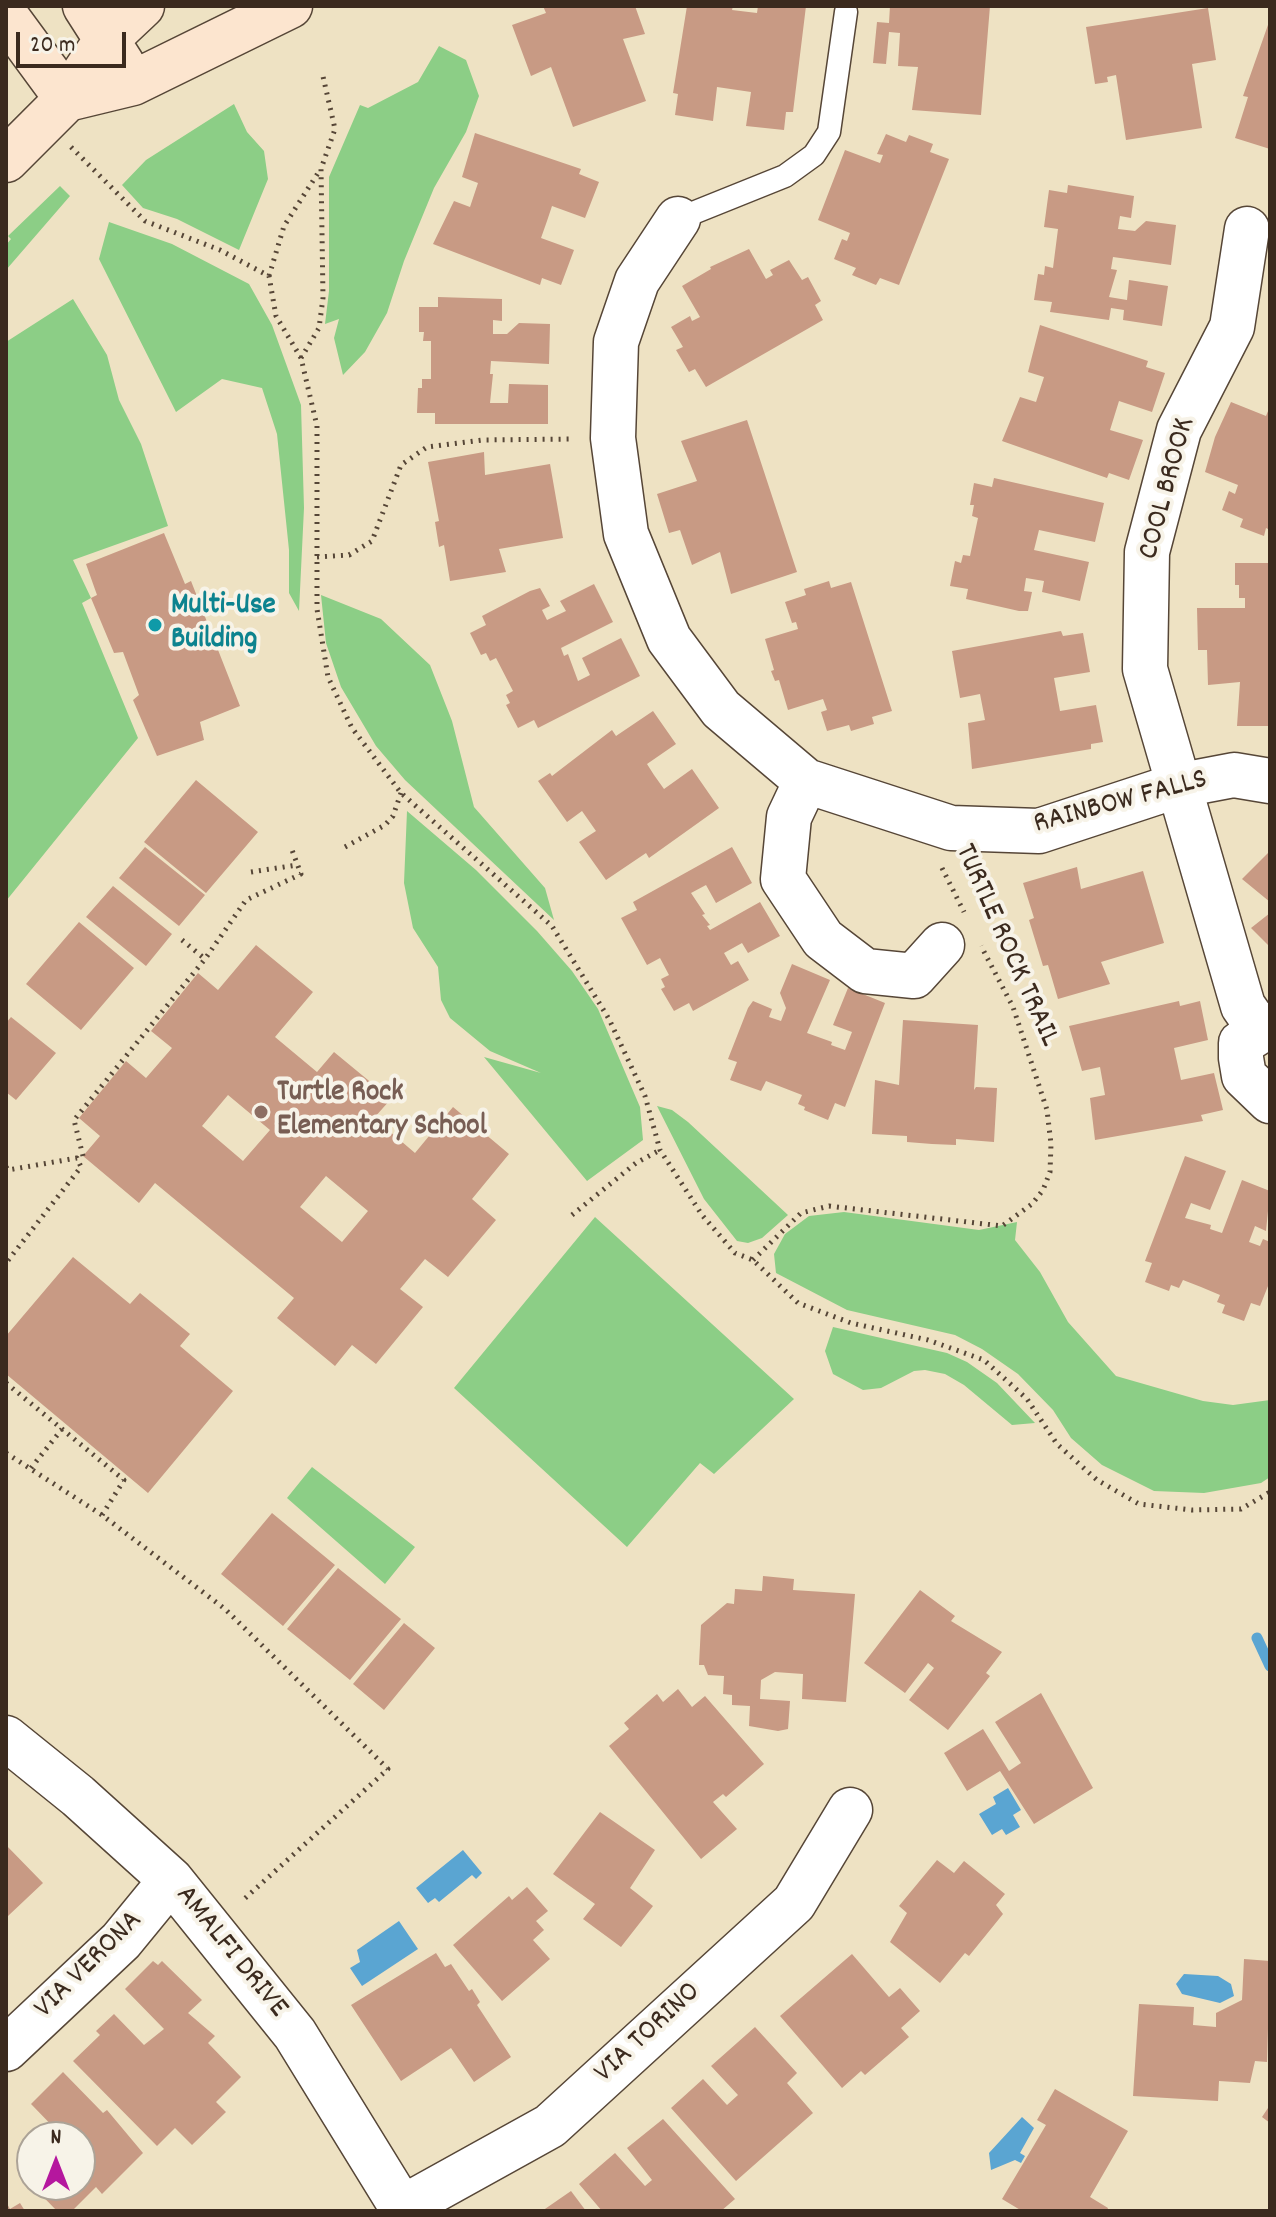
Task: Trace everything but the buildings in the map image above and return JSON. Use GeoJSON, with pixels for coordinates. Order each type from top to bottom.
{"type":"FeatureCollection","features":[{"type":"Feature","properties":{"kind":"street"},"geometry":{"type":"LineString","coordinates":[[96,22],[142,6]]}},
{"type":"Feature","properties":{"kind":"street"},"geometry":{"type":"LineString","coordinates":[[67,99],[133,83],[290,6]]}},
{"type":"Feature","properties":{"kind":"street"},"geometry":{"type":"LineString","coordinates":[[6,16],[67,99]]}},
{"type":"Feature","properties":{"kind":"street"},"geometry":{"type":"LineString","coordinates":[[96,22],[133,83]]}},
{"type":"Feature","properties":{"kind":"street"},"geometry":{"type":"LineString","coordinates":[[6,160],[67,99],[96,22]]}},
{"type":"Feature","properties":{"kind":"street","name":"RAINBOW FALLS"},"geometry":{"type":"LineString","coordinates":[[678,219],[637,281],[616,342],[613,438],[626,534],[669,639],[721,709],[806,781],[951,828],[1039,831],[1176,786],[1234,775],[1270,781]]}},
{"type":"Feature","properties":{"kind":"street","name":"COOL BROOK"},"geometry":{"type":"LineString","coordinates":[[1247,229],[1232,327],[1179,430],[1147,552],[1145,669],[1176,786],[1243,1006],[1265,1027],[1241,1043],[1244,1076],[1270,1101]]}},
{"type":"Feature","properties":{"kind":"street"},"geometry":{"type":"LineString","coordinates":[[806,781],[789,817],[783,879],[823,939],[865,971],[914,976],[962,934]]}},
{"type":"Feature","properties":{"kind":"street","name":"AMALFI DRIVE"},"geometry":{"type":"LineString","coordinates":[[6,1738],[78,1796],[171,1880],[295,2034],[403,2209]]}},
{"type":"Feature","properties":{"kind":"street","name":"VIA TORINO"},"geometry":{"type":"LineString","coordinates":[[403,2209],[550,2126],[794,1903],[850,1810]]}},
{"type":"Feature","properties":{"kind":"street","name":"VIA VERONA"},"geometry":{"type":"LineString","coordinates":[[6,2049],[121,1941],[171,1880]]}},
{"type":"Feature","properties":{"kind":"lane"},"geometry":{"type":"LineString","coordinates":[[678,219],[785,176],[814,155],[829,132],[846,12]]}},
{"type":"Feature","properties":{"kind":"path"},"geometry":{"type":"LineString","coordinates":[[322,72],[335,129],[321,169],[297,200],[284,226],[269,276],[276,316],[301,358],[317,426],[317,609],[328,677],[352,728],[401,793],[552,926],[609,1019],[645,1096],[660,1150],[710,1224],[735,1253],[753,1260],[798,1303],[851,1323],[928,1340],[984,1360],[1027,1399],[1057,1444],[1097,1480],[1139,1504],[1192,1510],[1241,1509],[1270,1492]]}},
{"type":"Feature","properties":{"kind":"path"},"geometry":{"type":"LineString","coordinates":[[301,358],[319,328],[323,298],[321,169]]}},
{"type":"Feature","properties":{"kind":"path"},"geometry":{"type":"LineString","coordinates":[[93,170],[145,221],[220,250],[269,276]]}},
{"type":"Feature","properties":{"kind":"path"},"geometry":{"type":"LineString","coordinates":[[317,557],[349,555],[372,541],[401,465],[427,447],[482,440],[613,438]]}},
{"type":"Feature","properties":{"kind":"path"},"geometry":{"type":"LineString","coordinates":[[345,847],[385,825],[393,816],[401,793]]}},
{"type":"Feature","properties":{"kind":"path","name":"TURTLE ROCK TRAIL"},"geometry":{"type":"LineString","coordinates":[[753,1260],[801,1213],[829,1206],[1002,1226],[1032,1204],[1043,1190],[1050,1172],[1047,1110],[1013,1007],[962,934],[936,856],[937,823]]}},
{"type":"Feature","properties":{"kind":"path"},"geometry":{"type":"LineString","coordinates":[[83,1156],[74,1120],[205,959],[246,900],[301,874],[292,850]]}},
{"type":"Feature","properties":{"kind":"path"},"geometry":{"type":"LineString","coordinates":[[251,872],[297,865]]}},
{"type":"Feature","properties":{"kind":"path"},"geometry":{"type":"LineString","coordinates":[[182,940],[205,959]]}},
{"type":"Feature","properties":{"kind":"path"},"geometry":{"type":"LineString","coordinates":[[572,1215],[636,1163],[660,1150]]}},
{"type":"Feature","properties":{"kind":"path"},"geometry":{"type":"LineString","coordinates":[[6,1167],[8,1170],[77,1158],[81,1167],[6,1263]]}},
{"type":"Feature","properties":{"kind":"path"},"geometry":{"type":"LineString","coordinates":[[6,1383],[124,1480],[102,1515]]}},
{"type":"Feature","properties":{"kind":"path"},"geometry":{"type":"LineString","coordinates":[[31,1468],[62,1429]]}},
{"type":"Feature","properties":{"kind":"path"},"geometry":{"type":"LineString","coordinates":[[6,1453],[102,1515],[225,1609],[388,1769],[242,1901]]}},
{"type":"Feature","properties":{"kind":"green space"},"geometry":{"type":"Polygon","coordinates":[[[439,46],[466,60],[479,96],[466,132],[434,188],[387,313],[365,352],[343,375],[334,338],[339,319],[325,324],[329,291],[329,177],[360,105],[368,108],[418,82],[439,46]]]}},
{"type":"Feature","properties":{"kind":"green space"},"geometry":{"type":"Polygon","coordinates":[[[234,104],[247,132],[264,151],[268,179],[239,250],[177,219],[143,208],[122,185],[146,160],[234,104]]]}},
{"type":"Feature","properties":{"kind":"green space"},"geometry":{"type":"Polygon","coordinates":[[[60,186],[70,196],[6,270],[6,245],[11,239],[8,236],[60,186]]]}},
{"type":"Feature","properties":{"kind":"green space"},"geometry":{"type":"Polygon","coordinates":[[[109,222],[172,244],[249,284],[272,325],[301,405],[304,508],[299,611],[289,593],[289,550],[277,434],[262,388],[222,379],[176,412],[99,259],[109,222]]]}},
{"type":"Feature","properties":{"kind":"green space"},"geometry":{"type":"Polygon","coordinates":[[[73,299],[107,355],[119,400],[141,444],[168,526],[73,560],[91,598],[82,603],[138,738],[6,901],[6,342],[73,299]]]}},
{"type":"Feature","properties":{"kind":"green space"},"geometry":{"type":"Polygon","coordinates":[[[321,595],[381,619],[430,665],[452,721],[474,807],[545,888],[554,920],[405,780],[376,746],[341,687],[326,643],[321,595]]]}},
{"type":"Feature","properties":{"kind":"green space"},"geometry":{"type":"Polygon","coordinates":[[[407,811],[476,870],[537,931],[572,971],[598,1009],[640,1107],[643,1140],[587,1181],[484,1057],[541,1073],[490,1051],[450,1018],[441,1000],[438,967],[413,928],[404,883],[407,811]]]}},
{"type":"Feature","properties":{"kind":"green space"},"geometry":{"type":"Polygon","coordinates":[[[657,1106],[672,1110],[688,1122],[788,1215],[762,1238],[748,1243],[737,1241],[704,1199],[657,1106]]]}},
{"type":"Feature","properties":{"kind":"green space"},"geometry":{"type":"Polygon","coordinates":[[[844,1212],[979,1230],[1017,1222],[1015,1240],[1040,1272],[1068,1322],[1116,1376],[1203,1401],[1233,1405],[1270,1400],[1270,1477],[1261,1483],[1204,1493],[1154,1491],[1102,1465],[1071,1438],[1053,1410],[1018,1374],[982,1349],[955,1335],[847,1310],[776,1273],[774,1254],[785,1234],[809,1216],[844,1212]]]}},
{"type":"Feature","properties":{"kind":"green space"},"geometry":{"type":"Polygon","coordinates":[[[595,1217],[794,1399],[714,1474],[700,1463],[627,1547],[454,1388],[595,1217]]]}},
{"type":"Feature","properties":{"kind":"green space"},"geometry":{"type":"Polygon","coordinates":[[[833,1327],[947,1353],[967,1362],[997,1383],[1035,1423],[1012,1425],[964,1385],[945,1374],[925,1370],[914,1371],[881,1388],[863,1390],[833,1374],[825,1351],[833,1327]]]}},
{"type":"Feature","properties":{"kind":"green space"},"geometry":{"type":"Polygon","coordinates":[[[312,1467],[415,1547],[385,1584],[287,1498],[312,1467]]]}},
{"type":"Feature","properties":{"kind":"water"},"geometry":{"type":"Polygon","coordinates":[[[1008,1788],[1021,1810],[1013,1815],[1020,1827],[1006,1835],[1002,1829],[992,1835],[979,1814],[996,1804],[993,1797],[1008,1788]]]}},
{"type":"Feature","properties":{"kind":"water"},"geometry":{"type":"Polygon","coordinates":[[[463,1850],[482,1873],[476,1879],[472,1875],[439,1902],[435,1898],[428,1903],[416,1888],[463,1850]]]}},
{"type":"Feature","properties":{"kind":"water"},"geometry":{"type":"Polygon","coordinates":[[[399,1921],[418,1949],[362,1986],[350,1968],[360,1962],[357,1950],[399,1921]]]}},
{"type":"Feature","properties":{"kind":"water"},"geometry":{"type":"Polygon","coordinates":[[[1184,1974],[1218,1976],[1231,1984],[1234,1996],[1220,2003],[1182,1994],[1176,1984],[1184,1974]]]}},
{"type":"Feature","properties":{"kind":"water"},"geometry":{"type":"Polygon","coordinates":[[[1022,2117],[1034,2128],[1020,2153],[1025,2156],[1021,2163],[1015,2160],[991,2170],[989,2153],[1022,2117]]]}},
{"type":"Feature","properties":{"kind":"waterway"},"geometry":{"type":"LineString","coordinates":[[1257,1638],[1270,1666]]}},
{"type":"Feature","properties":{"kind":"place","name":"Multi-Use Building"},"geometry":{"type":"Point","coordinates":[155,625]}},
{"type":"Feature","properties":{"kind":"place","name":"Turtle Rock Elementary School"},"geometry":{"type":"Point","coordinates":[261,1112]}}]}
